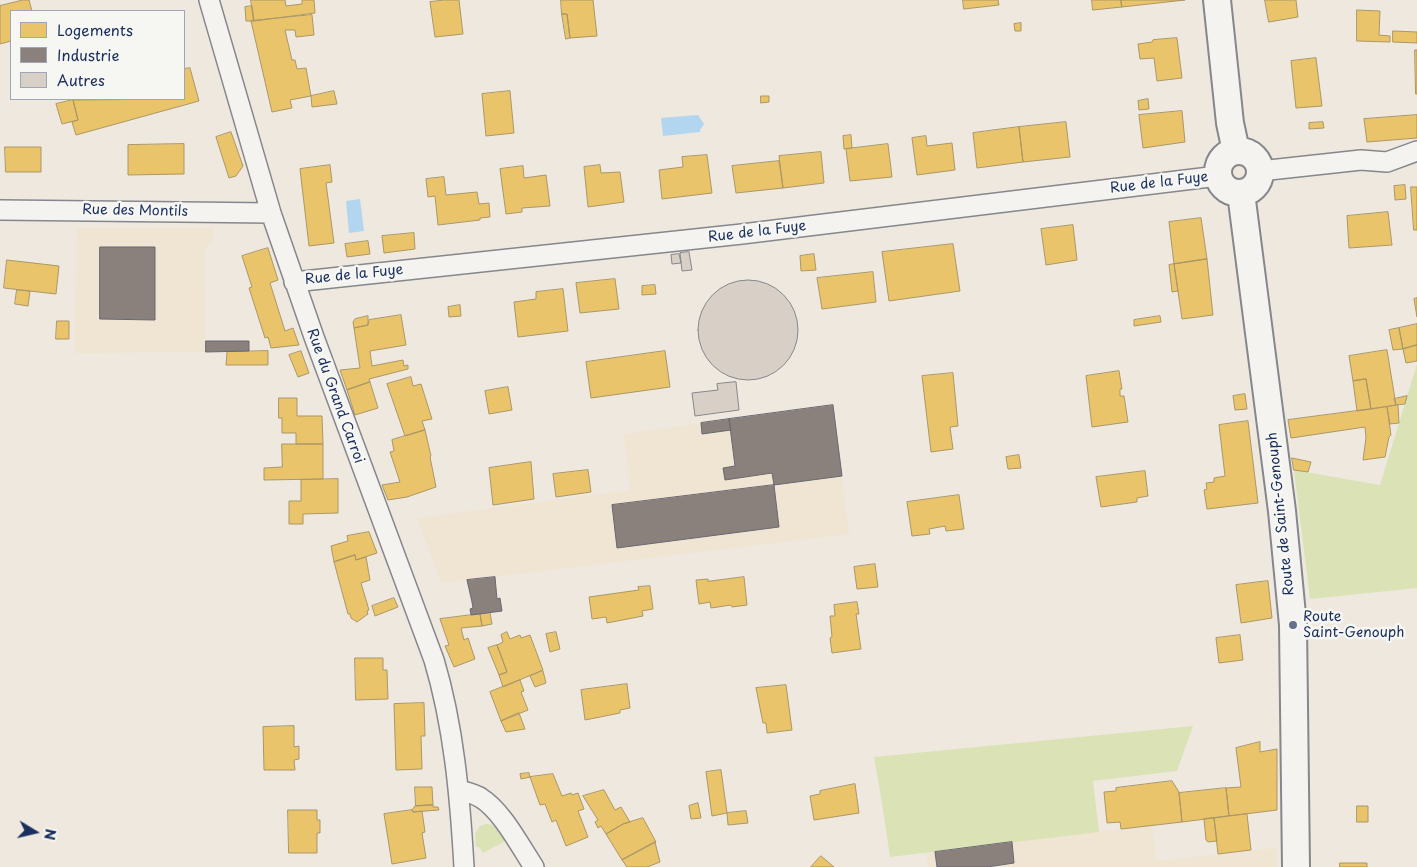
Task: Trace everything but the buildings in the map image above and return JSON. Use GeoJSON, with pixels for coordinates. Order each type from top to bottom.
{"type":"FeatureCollection","features":[{"type":"Feature","properties":{"kind":"street","name":"Rue du Grand Carroi"},"geometry":{"type":"LineString","coordinates":[[210,0],[271,213],[294,282],[434,660],[444,696],[459,790],[464,867]]}},
{"type":"Feature","properties":{"kind":"street"},"geometry":{"type":"LineString","coordinates":[[1218,0],[1230,123],[1236,151]]}},
{"type":"Feature","properties":{"kind":"street"},"geometry":{"type":"LineString","coordinates":[[1236,151],[1243,151],[1255,158],[1260,172],[1257,184],[1247,192],[1241,193],[1224,187],[1218,176],[1218,169],[1223,157],[1236,151]]}},
{"type":"Feature","properties":{"kind":"street"},"geometry":{"type":"LineString","coordinates":[[1260,172],[1361,160],[1387,162],[1417,151]]}},
{"type":"Feature","properties":{"kind":"street","name":"Rue de la Fuye"},"geometry":{"type":"LineString","coordinates":[[294,282],[752,233],[1218,176]]}},
{"type":"Feature","properties":{"kind":"street","name":"Route de Saint-Genouph"},"geometry":{"type":"LineString","coordinates":[[1241,193],[1281,503],[1294,625],[1296,867]]}},
{"type":"Feature","properties":{"kind":"street","name":"Rue des Montils"},"geometry":{"type":"LineString","coordinates":[[0,210],[271,213]]}},
{"type":"Feature","properties":{"kind":"street"},"geometry":{"type":"LineString","coordinates":[[459,790],[481,798],[496,812],[507,825],[534,867]]}},
{"type":"Feature","properties":{"kind":"street"},"geometry":{"type":"LineString","coordinates":[[460,815],[481,810],[496,812]]}},
{"type":"Feature","properties":{"kind":"shaded area"},"geometry":{"type":"Polygon","coordinates":[[[77,228],[214,228],[213,240],[205,250],[206,352],[74,353],[77,228]]]}},
{"type":"Feature","properties":{"kind":"shaded area"},"geometry":{"type":"Polygon","coordinates":[[[833,405],[849,534],[441,583],[417,518],[630,490],[624,434],[833,405]]]}},
{"type":"Feature","properties":{"kind":"shaded area"},"geometry":{"type":"Polygon","coordinates":[[[1152,825],[1156,861],[1277,848],[1277,867],[928,867],[926,853],[1152,825]]]}},
{"type":"Feature","properties":{"kind":"green space"},"geometry":{"type":"Polygon","coordinates":[[[1417,364],[1417,588],[1310,599],[1294,470],[1380,485],[1417,364]]]}},
{"type":"Feature","properties":{"kind":"green space"},"geometry":{"type":"Polygon","coordinates":[[[1193,726],[1177,771],[1093,781],[1099,832],[890,857],[874,757],[1193,726]]]}},
{"type":"Feature","properties":{"kind":"green space"},"geometry":{"type":"Polygon","coordinates":[[[486,824],[496,827],[505,841],[483,853],[479,847],[476,847],[475,833],[480,826],[486,824]]]}},
{"type":"Feature","properties":{"kind":"water"},"geometry":{"type":"Polygon","coordinates":[[[698,115],[704,124],[700,132],[663,136],[661,118],[698,115]]]}},
{"type":"Feature","properties":{"kind":"water"},"geometry":{"type":"Polygon","coordinates":[[[360,199],[364,231],[349,233],[346,201],[360,199]]]}},
{"type":"Feature","properties":{"kind":"place","name":"Route Saint-Genouph"},"geometry":{"type":"Point","coordinates":[1293,625]}}]}
